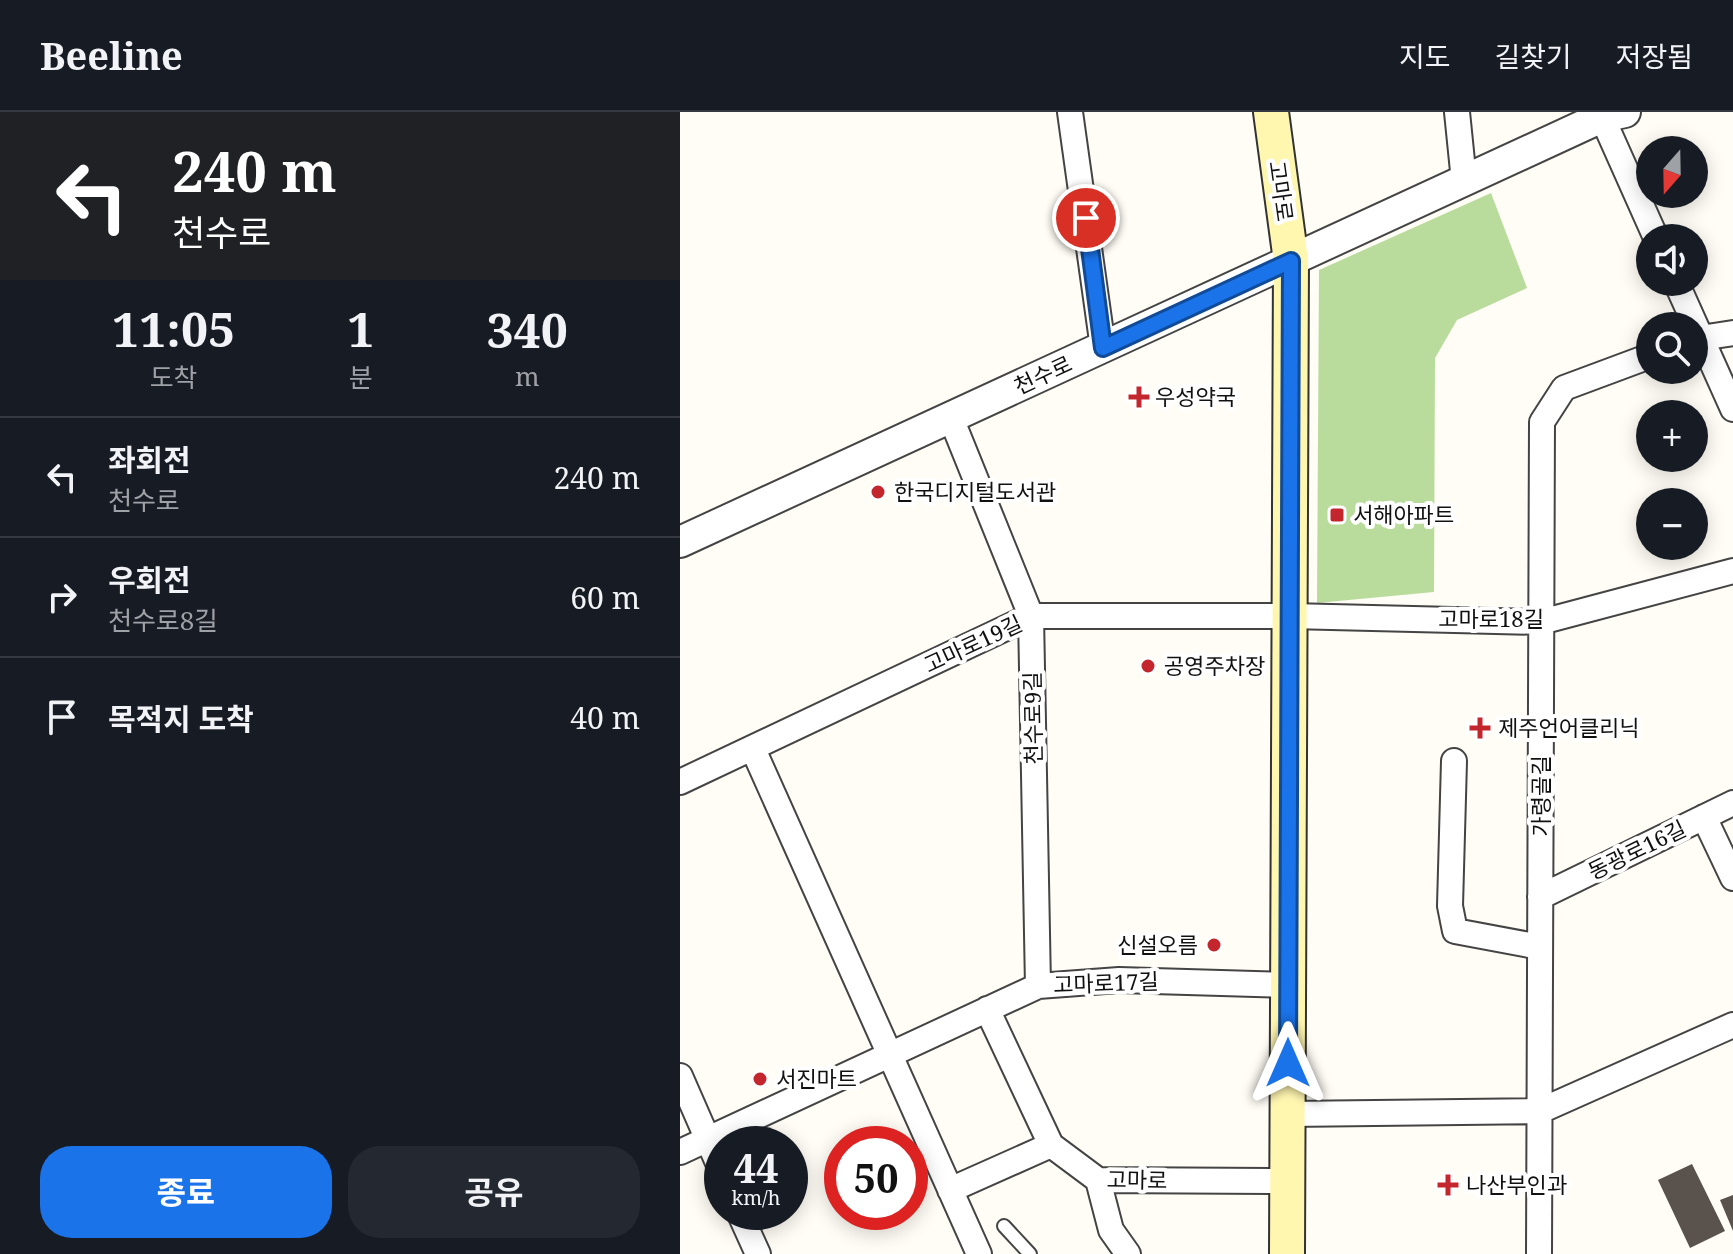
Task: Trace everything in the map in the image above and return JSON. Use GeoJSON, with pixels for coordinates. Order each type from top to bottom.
{"type":"FeatureCollection","features":[{"type":"Feature","properties":{"kind":"main road","name":"고마로"},"geometry":{"type":"LineString","coordinates":[[1271,112],[1291,261],[1287,1254]]}},
{"type":"Feature","properties":{"kind":"street"},"geometry":{"type":"LineString","coordinates":[[1070,112],[1103,348]]}},
{"type":"Feature","properties":{"kind":"street"},"geometry":{"type":"LineString","coordinates":[[1457,112],[1464,181]]}},
{"type":"Feature","properties":{"kind":"street"},"geometry":{"type":"LineString","coordinates":[[1613,115],[1651,224]]}},
{"type":"Feature","properties":{"kind":"street","name":"천수로"},"geometry":{"type":"LineString","coordinates":[[680,542],[1613,115]]}},
{"type":"Feature","properties":{"kind":"street"},"geometry":{"type":"LineString","coordinates":[[1708,336],[1733,333]]}},
{"type":"Feature","properties":{"kind":"street"},"geometry":{"type":"LineString","coordinates":[[1708,360],[1733,409]]}},
{"type":"Feature","properties":{"kind":"street","name":"가령골길"},"geometry":{"type":"LineString","coordinates":[[1539,1254],[1542,422],[1564,388],[1636,361]]}},
{"type":"Feature","properties":{"kind":"street","name":"천수로9길"},"geometry":{"type":"LineString","coordinates":[[951,418],[1031,616],[1038,986]]}},
{"type":"Feature","properties":{"kind":"street","name":"고마로18길"},"geometry":{"type":"LineString","coordinates":[[1290,616],[1541,622],[1733,571]]}},
{"type":"Feature","properties":{"kind":"street","name":"고마로19길"},"geometry":{"type":"LineString","coordinates":[[680,782],[1031,616],[1290,616]]}},
{"type":"Feature","properties":{"kind":"street"},"geometry":{"type":"LineString","coordinates":[[753,749],[979,1254]]}},
{"type":"Feature","properties":{"kind":"street"},"geometry":{"type":"LineString","coordinates":[[1454,761],[1450,906],[1455,931],[1540,947]]}},
{"type":"Feature","properties":{"kind":"street","name":"동광로16길"},"geometry":{"type":"LineString","coordinates":[[1540,897],[1733,803]]}},
{"type":"Feature","properties":{"kind":"street"},"geometry":{"type":"LineString","coordinates":[[1704,817],[1733,878]]}},
{"type":"Feature","properties":{"kind":"street","name":"고마로17길"},"geometry":{"type":"LineString","coordinates":[[735,1126],[1038,986],[1119,980],[1288,985]]}},
{"type":"Feature","properties":{"kind":"street","name":"고마로"},"geometry":{"type":"LineString","coordinates":[[987,1009],[1051,1145],[1098,1180],[1288,1181]]}},
{"type":"Feature","properties":{"kind":"street"},"geometry":{"type":"LineString","coordinates":[[1288,1114],[1540,1111],[1733,1025]]}},
{"type":"Feature","properties":{"kind":"street"},"geometry":{"type":"LineString","coordinates":[[680,1076],[704,1132]]}},
{"type":"Feature","properties":{"kind":"street","name":"고마로17길"},"geometry":{"type":"LineString","coordinates":[[680,1152],[704,1140]]}},
{"type":"Feature","properties":{"kind":"street"},"geometry":{"type":"LineString","coordinates":[[950,1190],[1051,1145]]}},
{"type":"Feature","properties":{"kind":"street"},"geometry":{"type":"LineString","coordinates":[[1098,1180],[1111,1230],[1128,1254]]}},
{"type":"Feature","properties":{"kind":"street"},"geometry":{"type":"LineString","coordinates":[[747,1230],[758,1254]]}},
{"type":"Feature","properties":{"kind":"lane"},"geometry":{"type":"LineString","coordinates":[[1004,1226],[1030,1254]]}},
{"type":"Feature","properties":{"kind":"green space"},"geometry":{"type":"Polygon","coordinates":[[[1491,193],[1527,288],[1457,320],[1435,358],[1434,592],[1317,603],[1319,270],[1491,193]]]}},
{"type":"Feature","properties":{"kind":"building"},"geometry":{"type":"Polygon","coordinates":[[[1692,1164],[1725,1231],[1690,1248],[1658,1180],[1692,1164]]]}},
{"type":"Feature","properties":{"kind":"building"},"geometry":{"type":"Polygon","coordinates":[[[1733,1195],[1733,1231],[1720,1200],[1733,1195]]]}},
{"type":"Feature","properties":{"kind":"place","name":"우성약국"},"geometry":{"type":"Point","coordinates":[1139,397]}},
{"type":"Feature","properties":{"kind":"place","name":"한국디지털도서관"},"geometry":{"type":"Point","coordinates":[878,492]}},
{"type":"Feature","properties":{"kind":"place","name":"서해아파트"},"geometry":{"type":"Point","coordinates":[1337,515]}},
{"type":"Feature","properties":{"kind":"place","name":"공영주차장"},"geometry":{"type":"Point","coordinates":[1148,666]}},
{"type":"Feature","properties":{"kind":"place","name":"제주언어클리닉"},"geometry":{"type":"Point","coordinates":[1480,728]}},
{"type":"Feature","properties":{"kind":"place","name":"신설오름"},"geometry":{"type":"Point","coordinates":[1214,945]}},
{"type":"Feature","properties":{"kind":"place","name":"서진마트"},"geometry":{"type":"Point","coordinates":[760,1079]}},
{"type":"Feature","properties":{"kind":"place","name":"나산부인과"},"geometry":{"type":"Point","coordinates":[1448,1185]}},
{"type":"Feature","properties":{"kind":"route"},"geometry":{"type":"LineString","coordinates":[[1086,218],[1103,348],[1291,261],[1288,1063]]}}]}
